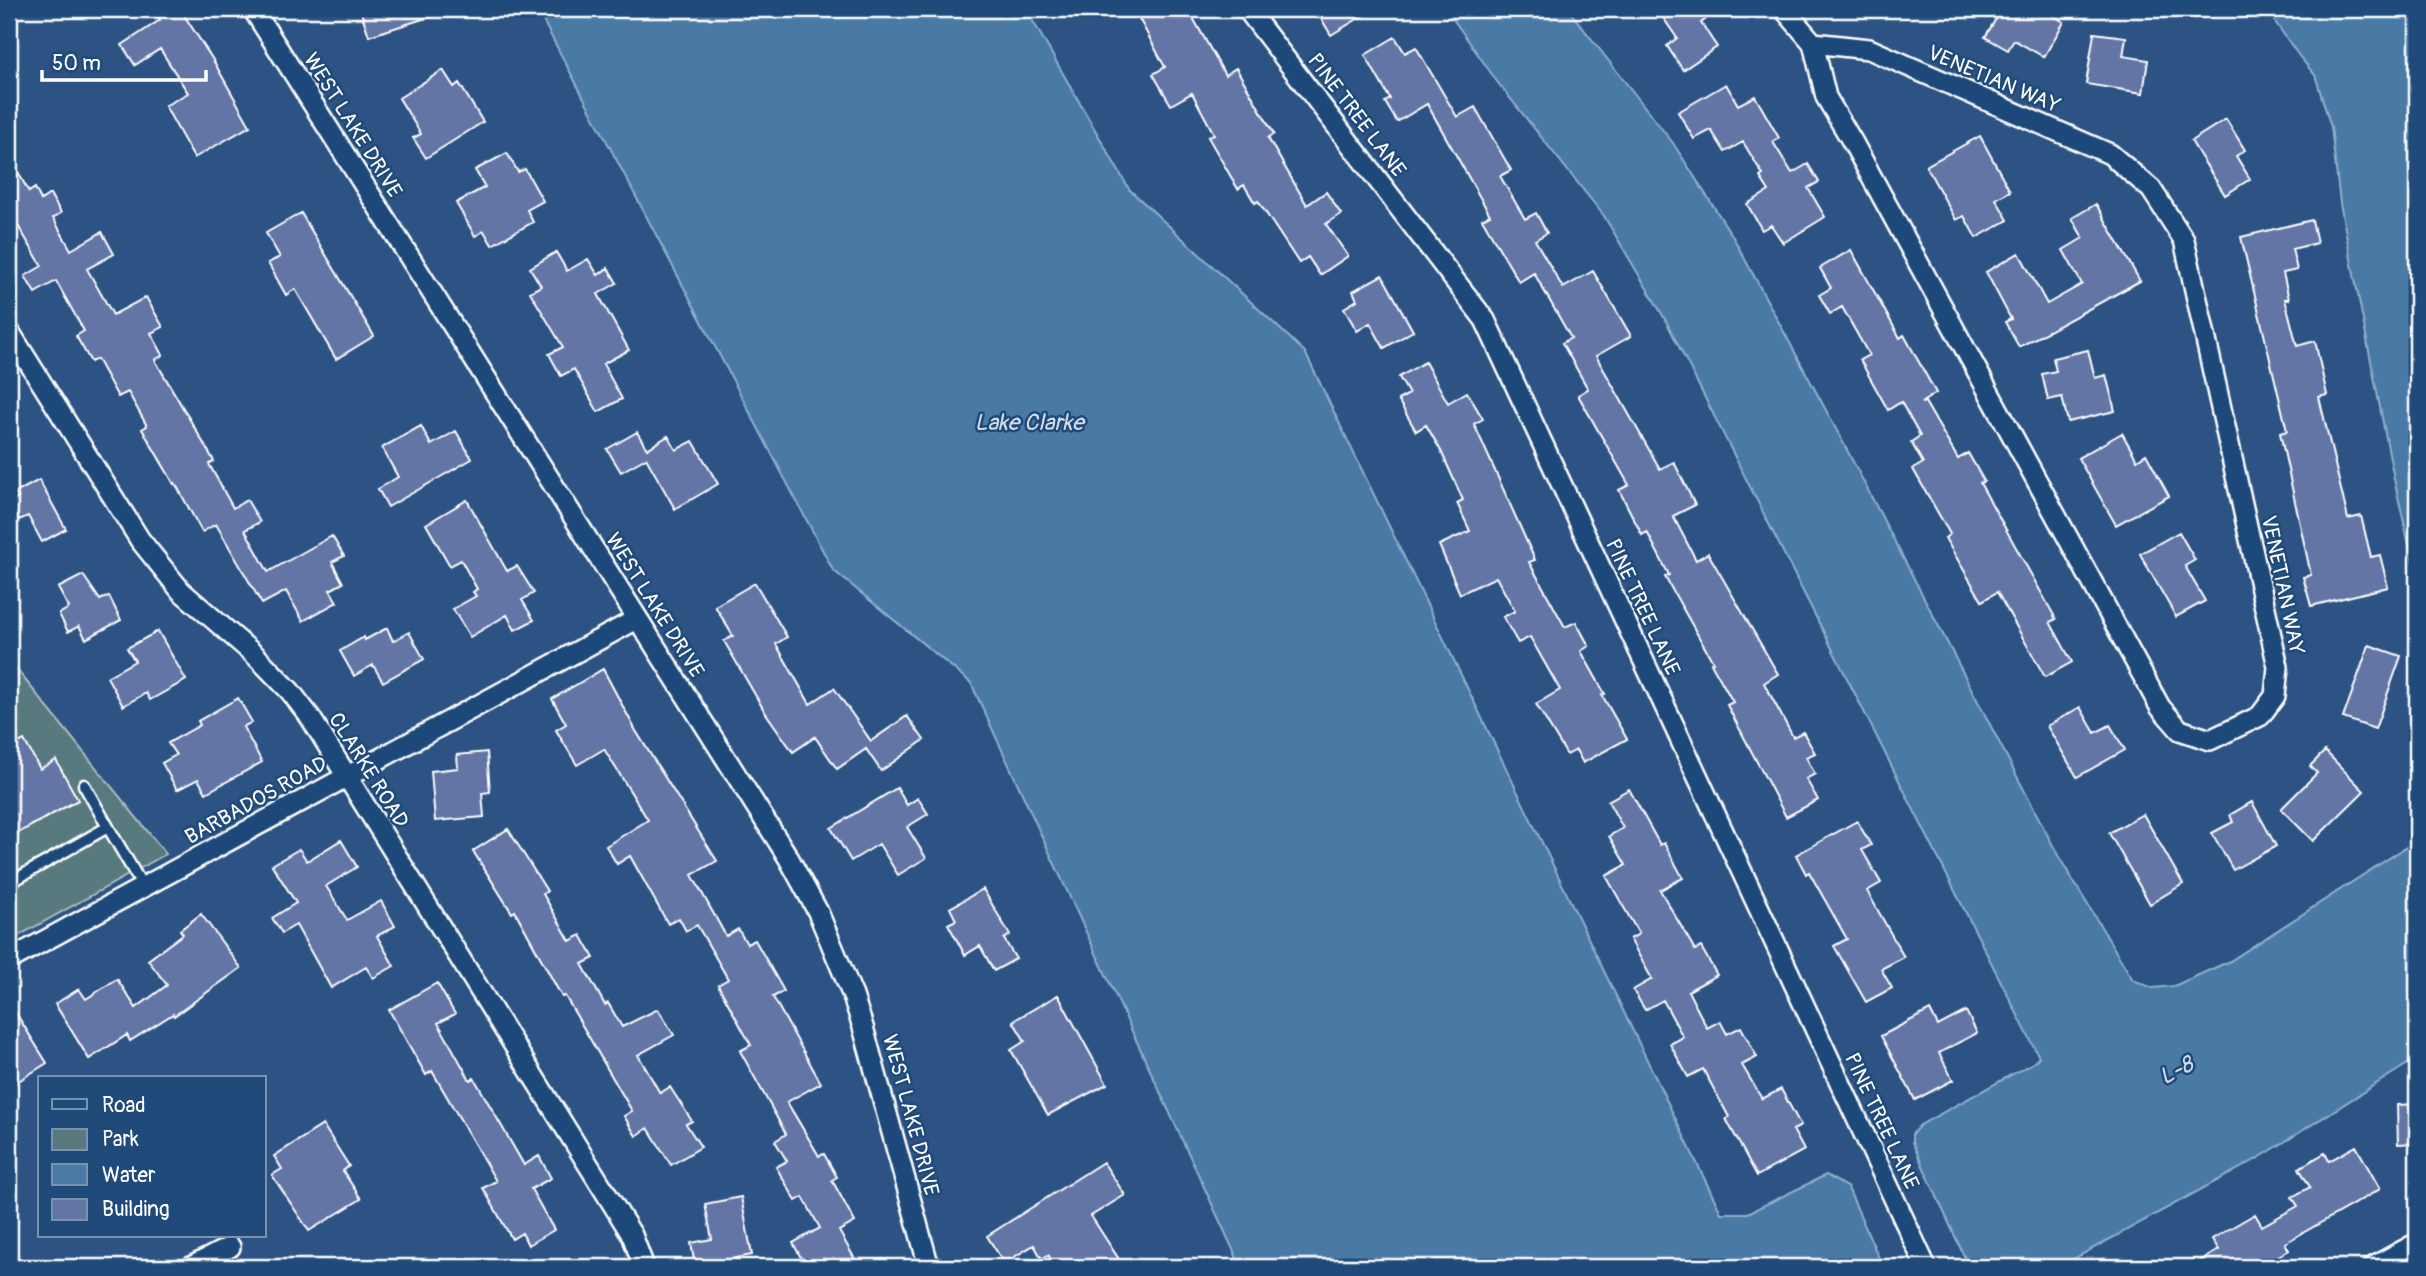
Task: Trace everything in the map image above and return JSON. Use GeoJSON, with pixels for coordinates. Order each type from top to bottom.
{"type":"FeatureCollection","features":[{"type":"Feature","properties":{"kind":"street","name":"WEST LAKE DRIVE"},"geometry":{"type":"LineString","coordinates":[[253,9],[788,858],[823,923],[843,969],[863,1027],[929,1267]]}},
{"type":"Feature","properties":{"kind":"street","name":"PINE TREE LANE"},"geometry":{"type":"LineString","coordinates":[[1247,9],[1485,320],[1926,1267]]}},
{"type":"Feature","properties":{"kind":"street","name":"VENETIAN WAY"},"geometry":{"type":"LineString","coordinates":[[1784,9],[1813,43],[1826,97],[2160,707],[2180,730],[2210,740],[2260,716],[2275,696],[2278,667],[2184,240],[2151,190],[2110,154],[1869,49],[1813,43]]}},
{"type":"Feature","properties":{"kind":"street","name":"CLARKE ROAD"},"geometry":{"type":"LineString","coordinates":[[9,331],[139,540],[159,566],[188,598],[256,656],[290,691],[310,717],[632,1235],[644,1267]]}},
{"type":"Feature","properties":{"kind":"street","name":"BARBADOS ROAD"},"geometry":{"type":"LineString","coordinates":[[11,953],[143,887],[637,619]]}},
{"type":"Feature","properties":{"kind":"street"},"geometry":{"type":"LineString","coordinates":[[2373,1267],[2417,1243]]}},
{"type":"Feature","properties":{"kind":"street"},"geometry":{"type":"LineString","coordinates":[[191,1267],[230,1247]]}},
{"type":"Feature","properties":{"kind":"lane"},"geometry":{"type":"LineString","coordinates":[[84,785],[143,887]]}},
{"type":"Feature","properties":{"kind":"lane"},"geometry":{"type":"LineString","coordinates":[[9,883],[108,827]]}},
{"type":"Feature","properties":{"kind":"green space"},"geometry":{"type":"Polygon","coordinates":[[[9,660],[166,854],[9,941],[9,660]]]}},
{"type":"Feature","properties":{"kind":"water","name":"Lake Clarke"},"geometry":{"type":"Polygon","coordinates":[[[539,9],[1026,9],[1129,189],[1305,352],[1721,1213],[1748,1213],[1826,1175],[1848,1188],[1883,1267],[1241,1267],[971,683],[833,570],[539,9]]]}},
{"type":"Feature","properties":{"kind":"water","name":"L-8"},"geometry":{"type":"Polygon","coordinates":[[[1446,9],[1568,9],[1673,143],[1733,237],[2059,857],[2133,980],[2153,988],[2174,986],[2230,961],[2417,840],[2417,1058],[2259,1158],[2059,1267],[1969,1267],[1912,1142],[1912,1134],[1920,1125],[2033,1063],[2039,1057],[1665,319],[1604,216],[1498,83],[1446,9]]]}},
{"type":"Feature","properties":{"kind":"water"},"geometry":{"type":"Polygon","coordinates":[[[2266,9],[2417,9],[2417,580],[2394,479],[2340,203],[2331,127],[2315,75],[2266,9]]]}},
{"type":"Feature","properties":{"kind":"building"},"geometry":{"type":"Polygon","coordinates":[[[153,9],[180,9],[213,60],[250,126],[194,158],[165,106],[188,93],[160,49],[135,65],[122,45],[160,20],[153,9]]]}},
{"type":"Feature","properties":{"kind":"building"},"geometry":{"type":"Polygon","coordinates":[[[360,9],[442,9],[442,13],[369,36],[360,9]]]}},
{"type":"Feature","properties":{"kind":"building"},"geometry":{"type":"Polygon","coordinates":[[[1134,9],[1188,9],[1225,75],[1236,68],[1274,134],[1268,138],[1307,205],[1326,192],[1341,214],[1326,224],[1348,256],[1320,275],[1308,257],[1299,263],[1258,201],[1255,203],[1244,185],[1238,189],[1208,137],[1214,134],[1192,93],[1171,105],[1153,74],[1165,67],[1134,9]]]}},
{"type":"Feature","properties":{"kind":"building"},"geometry":{"type":"Polygon","coordinates":[[[1328,9],[1374,9],[1331,35],[1319,15],[1328,9]]]}},
{"type":"Feature","properties":{"kind":"building"},"geometry":{"type":"Polygon","coordinates":[[[1679,9],[1699,9],[1706,19],[1701,23],[1717,47],[1683,70],[1667,46],[1677,38],[1664,19],[1679,9]]]}},
{"type":"Feature","properties":{"kind":"building"},"geometry":{"type":"Polygon","coordinates":[[[2002,9],[2041,9],[2064,22],[2044,57],[2014,40],[2008,50],[1985,37],[2002,9]]]}},
{"type":"Feature","properties":{"kind":"building"},"geometry":{"type":"Polygon","coordinates":[[[2094,33],[2126,37],[2123,56],[2148,60],[2143,93],[2086,84],[2094,33]]]}},
{"type":"Feature","properties":{"kind":"building"},"geometry":{"type":"Polygon","coordinates":[[[1395,37],[1405,53],[1416,47],[1457,117],[1475,107],[1511,170],[1500,176],[1525,219],[1536,213],[1547,233],[1535,240],[1563,288],[1593,271],[1631,336],[1596,356],[1660,469],[1674,462],[1695,505],[1673,516],[1696,560],[1708,553],[1778,674],[1764,683],[1793,737],[1803,732],[1815,753],[1806,757],[1815,774],[1806,779],[1818,800],[1786,817],[1727,705],[1733,702],[1711,663],[1713,662],[1665,577],[1669,575],[1647,532],[1642,535],[1619,490],[1629,485],[1578,395],[1588,389],[1562,343],[1571,338],[1534,273],[1519,282],[1482,219],[1490,215],[1427,104],[1397,122],[1385,102],[1390,99],[1365,55],[1395,37]]]}},
{"type":"Feature","properties":{"kind":"building"},"geometry":{"type":"Polygon","coordinates":[[[443,70],[454,87],[459,83],[483,122],[426,158],[413,138],[421,134],[399,98],[443,70]]]}},
{"type":"Feature","properties":{"kind":"building"},"geometry":{"type":"Polygon","coordinates":[[[1726,84],[1738,105],[1755,96],[1779,138],[1773,142],[1792,173],[1808,164],[1819,182],[1808,188],[1825,217],[1783,243],[1771,225],[1762,230],[1747,204],[1769,191],[1760,177],[1763,175],[1743,142],[1725,152],[1711,130],[1694,139],[1678,112],[1726,84]]]}},
{"type":"Feature","properties":{"kind":"building"},"geometry":{"type":"Polygon","coordinates":[[[2226,119],[2245,150],[2236,156],[2250,179],[2225,195],[2191,141],[2226,119]]]}},
{"type":"Feature","properties":{"kind":"building"},"geometry":{"type":"Polygon","coordinates":[[[1980,136],[2010,191],[1996,199],[2008,220],[1976,238],[1964,216],[1956,220],[1926,166],[1980,136]]]}},
{"type":"Feature","properties":{"kind":"building"},"geometry":{"type":"Polygon","coordinates":[[[507,153],[518,172],[525,169],[543,201],[527,210],[533,222],[492,245],[484,231],[475,236],[456,203],[485,187],[475,170],[507,153]]]}},
{"type":"Feature","properties":{"kind":"building"},"geometry":{"type":"Polygon","coordinates":[[[9,156],[29,192],[35,188],[41,200],[50,194],[61,213],[53,218],[71,250],[102,232],[114,254],[87,269],[113,315],[146,297],[163,327],[151,333],[163,355],[155,360],[214,461],[209,464],[233,508],[247,500],[260,522],[245,530],[268,572],[332,536],[344,556],[332,562],[343,583],[330,590],[337,602],[303,621],[286,591],[262,604],[216,524],[202,532],[142,429],[147,426],[128,392],[118,397],[97,359],[91,362],[76,336],[84,331],[56,281],[35,293],[25,276],[42,266],[14,219],[9,223],[9,156]]]}},
{"type":"Feature","properties":{"kind":"building"},"geometry":{"type":"Polygon","coordinates":[[[2096,204],[2140,281],[2019,347],[2005,322],[2011,319],[1986,272],[2019,253],[2047,304],[2082,284],[2063,250],[2083,238],[2072,218],[2096,204]]]}},
{"type":"Feature","properties":{"kind":"building"},"geometry":{"type":"Polygon","coordinates":[[[301,213],[374,336],[336,359],[295,289],[286,295],[268,263],[280,257],[266,233],[301,213]]]}},
{"type":"Feature","properties":{"kind":"building"},"geometry":{"type":"Polygon","coordinates":[[[2312,220],[2317,243],[2292,249],[2297,270],[2283,273],[2289,299],[2285,299],[2297,346],[2315,341],[2327,395],[2319,397],[2348,519],[2361,516],[2371,557],[2380,555],[2388,587],[2311,606],[2303,577],[2311,575],[2280,433],[2287,431],[2241,237],[2312,220]]]}},
{"type":"Feature","properties":{"kind":"building"},"geometry":{"type":"Polygon","coordinates":[[[1851,250],[1900,338],[1904,335],[1936,393],[1921,403],[1925,402],[1958,459],[1968,453],[1984,481],[1980,483],[2056,619],[2050,622],[2072,662],[2045,677],[1997,592],[1982,601],[1945,538],[1950,534],[1913,469],[1923,463],[1911,442],[1920,436],[1901,402],[1888,410],[1860,360],[1869,355],[1842,307],[1830,314],[1819,295],[1831,288],[1820,268],[1851,250]]]}},
{"type":"Feature","properties":{"kind":"building"},"geometry":{"type":"Polygon","coordinates":[[[556,252],[567,271],[588,259],[598,275],[608,268],[617,283],[598,294],[629,350],[603,364],[622,399],[598,412],[574,369],[561,376],[549,354],[563,347],[530,292],[541,286],[530,268],[556,252]]]}},
{"type":"Feature","properties":{"kind":"building"},"geometry":{"type":"Polygon","coordinates":[[[1382,275],[1413,331],[1384,348],[1370,323],[1357,331],[1344,308],[1357,300],[1353,291],[1382,275]]]}},
{"type":"Feature","properties":{"kind":"building"},"geometry":{"type":"Polygon","coordinates":[[[2088,350],[2095,378],[2106,375],[2115,411],[2068,422],[2062,397],[2048,400],[2042,374],[2056,371],[2053,358],[2088,350]]]}},
{"type":"Feature","properties":{"kind":"building"},"geometry":{"type":"Polygon","coordinates":[[[1425,362],[1448,403],[1467,392],[1483,419],[1474,424],[1535,560],[1529,562],[1565,627],[1576,622],[1589,646],[1581,651],[1627,739],[1583,763],[1576,750],[1567,755],[1536,704],[1560,690],[1530,637],[1518,643],[1503,617],[1515,611],[1496,577],[1460,594],[1439,545],[1470,531],[1457,503],[1463,500],[1441,451],[1426,425],[1416,431],[1398,400],[1409,394],[1399,377],[1425,362]]]}},
{"type":"Feature","properties":{"kind":"building"},"geometry":{"type":"Polygon","coordinates":[[[421,426],[431,445],[456,431],[472,459],[388,507],[378,489],[398,477],[382,448],[421,426]]]}},
{"type":"Feature","properties":{"kind":"building"},"geometry":{"type":"Polygon","coordinates":[[[637,432],[647,449],[668,436],[676,450],[693,441],[718,484],[675,509],[646,458],[621,472],[607,449],[637,432]]]}},
{"type":"Feature","properties":{"kind":"building"},"geometry":{"type":"Polygon","coordinates":[[[2122,433],[2137,460],[2146,454],[2169,496],[2116,525],[2078,458],[2122,433]]]}},
{"type":"Feature","properties":{"kind":"building"},"geometry":{"type":"Polygon","coordinates":[[[39,480],[66,529],[42,542],[28,516],[19,520],[9,502],[18,498],[15,493],[39,480]]]}},
{"type":"Feature","properties":{"kind":"building"},"geometry":{"type":"Polygon","coordinates":[[[467,500],[507,571],[517,566],[534,593],[522,600],[534,620],[515,630],[507,615],[470,637],[453,609],[476,596],[473,592],[477,589],[461,560],[450,566],[426,524],[467,500]]]}},
{"type":"Feature","properties":{"kind":"building"},"geometry":{"type":"Polygon","coordinates":[[[2179,532],[2195,560],[2185,566],[2205,601],[2176,617],[2140,554],[2179,532]]]}},
{"type":"Feature","properties":{"kind":"building"},"geometry":{"type":"Polygon","coordinates":[[[83,575],[100,600],[109,596],[121,620],[86,639],[79,626],[68,632],[59,614],[69,608],[58,588],[83,575]]]}},
{"type":"Feature","properties":{"kind":"building"},"geometry":{"type":"Polygon","coordinates":[[[755,583],[787,637],[776,644],[810,704],[834,688],[871,741],[907,716],[924,740],[881,771],[866,749],[837,769],[815,737],[793,752],[765,712],[724,641],[733,636],[715,606],[755,583]]]}},
{"type":"Feature","properties":{"kind":"building"},"geometry":{"type":"Polygon","coordinates":[[[387,628],[393,641],[409,632],[424,659],[383,682],[373,665],[354,676],[340,651],[387,628]]]}},
{"type":"Feature","properties":{"kind":"building"},"geometry":{"type":"Polygon","coordinates":[[[158,631],[186,680],[150,700],[146,693],[123,706],[107,677],[135,661],[127,648],[158,631]]]}},
{"type":"Feature","properties":{"kind":"building"},"geometry":{"type":"Polygon","coordinates":[[[2369,645],[2401,656],[2375,729],[2343,718],[2369,645]]]}},
{"type":"Feature","properties":{"kind":"building"},"geometry":{"type":"Polygon","coordinates":[[[603,669],[636,731],[717,861],[692,875],[726,936],[738,929],[747,944],[755,940],[784,991],[773,997],[821,1083],[787,1102],[819,1156],[824,1154],[837,1177],[832,1180],[855,1222],[839,1231],[856,1261],[845,1267],[806,1267],[793,1243],[820,1228],[803,1197],[796,1201],[776,1167],[787,1161],[775,1141],[786,1134],[740,1051],[751,1045],[718,985],[728,979],[697,925],[686,931],[679,918],[668,924],[630,856],[617,864],[606,846],[648,820],[604,749],[577,765],[556,730],[566,724],[552,699],[603,669]]]}},
{"type":"Feature","properties":{"kind":"building"},"geometry":{"type":"Polygon","coordinates":[[[238,698],[252,722],[243,727],[262,762],[206,793],[198,779],[177,790],[162,763],[176,755],[168,743],[200,725],[198,721],[238,698]]]}},
{"type":"Feature","properties":{"kind":"building"},"geometry":{"type":"Polygon","coordinates":[[[2080,707],[2095,733],[2110,725],[2125,750],[2077,777],[2047,726],[2080,707]]]}},
{"type":"Feature","properties":{"kind":"building"},"geometry":{"type":"Polygon","coordinates":[[[24,740],[40,769],[56,760],[78,800],[9,838],[9,748],[24,740]]]}},
{"type":"Feature","properties":{"kind":"building"},"geometry":{"type":"Polygon","coordinates":[[[2325,751],[2364,791],[2313,841],[2281,809],[2317,773],[2310,766],[2325,751]]]}},
{"type":"Feature","properties":{"kind":"building"},"geometry":{"type":"Polygon","coordinates":[[[487,752],[490,792],[482,793],[484,817],[435,821],[431,771],[458,768],[457,755],[487,752]]]}},
{"type":"Feature","properties":{"kind":"building"},"geometry":{"type":"Polygon","coordinates":[[[897,788],[907,805],[918,798],[928,814],[907,827],[926,858],[898,875],[879,844],[851,861],[831,828],[897,788]]]}},
{"type":"Feature","properties":{"kind":"building"},"geometry":{"type":"Polygon","coordinates":[[[1629,789],[1660,845],[1664,843],[1683,878],[1660,890],[1695,950],[1701,947],[1717,975],[1688,991],[1707,1028],[1720,1021],[1727,1034],[1741,1027],[1757,1057],[1742,1065],[1762,1099],[1781,1089],[1801,1126],[1793,1130],[1804,1150],[1757,1176],[1703,1069],[1688,1077],[1670,1044],[1683,1037],[1663,1000],[1645,1010],[1633,990],[1652,979],[1630,939],[1639,934],[1606,876],[1626,865],[1609,836],[1623,828],[1608,801],[1629,789]]]}},
{"type":"Feature","properties":{"kind":"building"},"geometry":{"type":"Polygon","coordinates":[[[2252,802],[2276,846],[2233,870],[2212,833],[2233,822],[2230,815],[2252,802]]]}},
{"type":"Feature","properties":{"kind":"building"},"geometry":{"type":"Polygon","coordinates":[[[2143,814],[2183,884],[2150,904],[2109,833],[2143,814]]]}},
{"type":"Feature","properties":{"kind":"building"},"geometry":{"type":"Polygon","coordinates":[[[1857,821],[1871,845],[1862,850],[1881,883],[1867,891],[1904,957],[1881,969],[1892,988],[1866,1002],[1834,946],[1847,939],[1809,872],[1806,874],[1796,855],[1857,821]]]}},
{"type":"Feature","properties":{"kind":"building"},"geometry":{"type":"Polygon","coordinates":[[[508,829],[547,891],[543,894],[570,941],[581,935],[594,958],[582,964],[605,1005],[608,1003],[622,1027],[658,1009],[674,1035],[638,1055],[660,1093],[670,1087],[692,1121],[686,1124],[701,1147],[671,1165],[648,1128],[636,1136],[624,1116],[632,1111],[565,996],[562,997],[515,911],[512,913],[473,851],[508,829]]]}},
{"type":"Feature","properties":{"kind":"building"},"geometry":{"type":"Polygon","coordinates":[[[341,840],[357,867],[326,886],[347,920],[381,901],[395,926],[377,936],[394,966],[373,978],[366,967],[331,988],[296,925],[282,933],[272,918],[296,903],[272,865],[299,849],[307,861],[341,840]]]}},
{"type":"Feature","properties":{"kind":"building"},"geometry":{"type":"Polygon","coordinates":[[[983,889],[1010,935],[1004,939],[1016,959],[994,971],[980,946],[965,955],[948,924],[956,920],[950,908],[983,889]]]}},
{"type":"Feature","properties":{"kind":"building"},"geometry":{"type":"Polygon","coordinates":[[[201,914],[241,968],[174,1016],[173,1014],[130,1041],[127,1035],[89,1059],[55,1004],[79,989],[86,999],[117,979],[136,1008],[167,985],[148,960],[183,934],[180,930],[201,914]]]}},
{"type":"Feature","properties":{"kind":"building"},"geometry":{"type":"Polygon","coordinates":[[[437,983],[455,1014],[438,1023],[470,1080],[474,1078],[524,1165],[539,1156],[551,1178],[531,1189],[554,1230],[528,1245],[522,1233],[512,1239],[483,1188],[496,1181],[432,1071],[426,1075],[389,1010],[437,983]]]}},
{"type":"Feature","properties":{"kind":"building"},"geometry":{"type":"Polygon","coordinates":[[[1058,995],[1107,1084],[1048,1115],[1011,1050],[1025,1041],[1013,1021],[1058,995]]]}},
{"type":"Feature","properties":{"kind":"building"},"geometry":{"type":"Polygon","coordinates":[[[9,1002],[47,1063],[9,1087],[9,1002]]]}},
{"type":"Feature","properties":{"kind":"building"},"geometry":{"type":"Polygon","coordinates":[[[1930,1010],[1938,1026],[1966,1011],[1977,1033],[1939,1053],[1953,1080],[1915,1100],[1881,1036],[1930,1010]]]}},
{"type":"Feature","properties":{"kind":"building"},"geometry":{"type":"Polygon","coordinates":[[[2417,1104],[2417,1143],[2398,1144],[2397,1105],[2417,1104]]]}},
{"type":"Feature","properties":{"kind":"building"},"geometry":{"type":"Polygon","coordinates":[[[323,1125],[349,1166],[343,1171],[361,1199],[309,1231],[272,1175],[282,1169],[274,1156],[323,1125]]]}},
{"type":"Feature","properties":{"kind":"building"},"geometry":{"type":"Polygon","coordinates":[[[2356,1146],[2380,1189],[2285,1243],[2289,1250],[2259,1267],[2189,1267],[2219,1250],[2212,1239],[2255,1214],[2262,1226],[2298,1206],[2292,1197],[2310,1187],[2299,1168],[2325,1153],[2329,1161],[2356,1146]]]}},
{"type":"Feature","properties":{"kind":"building"},"geometry":{"type":"Polygon","coordinates":[[[1103,1162],[1125,1195],[1091,1216],[1124,1267],[1056,1267],[1048,1255],[1042,1259],[1034,1245],[1004,1263],[987,1236],[1103,1162]]]}},
{"type":"Feature","properties":{"kind":"building"},"geometry":{"type":"Polygon","coordinates":[[[741,1197],[752,1255],[695,1266],[691,1243],[712,1239],[705,1204],[741,1197]]]}}]}
